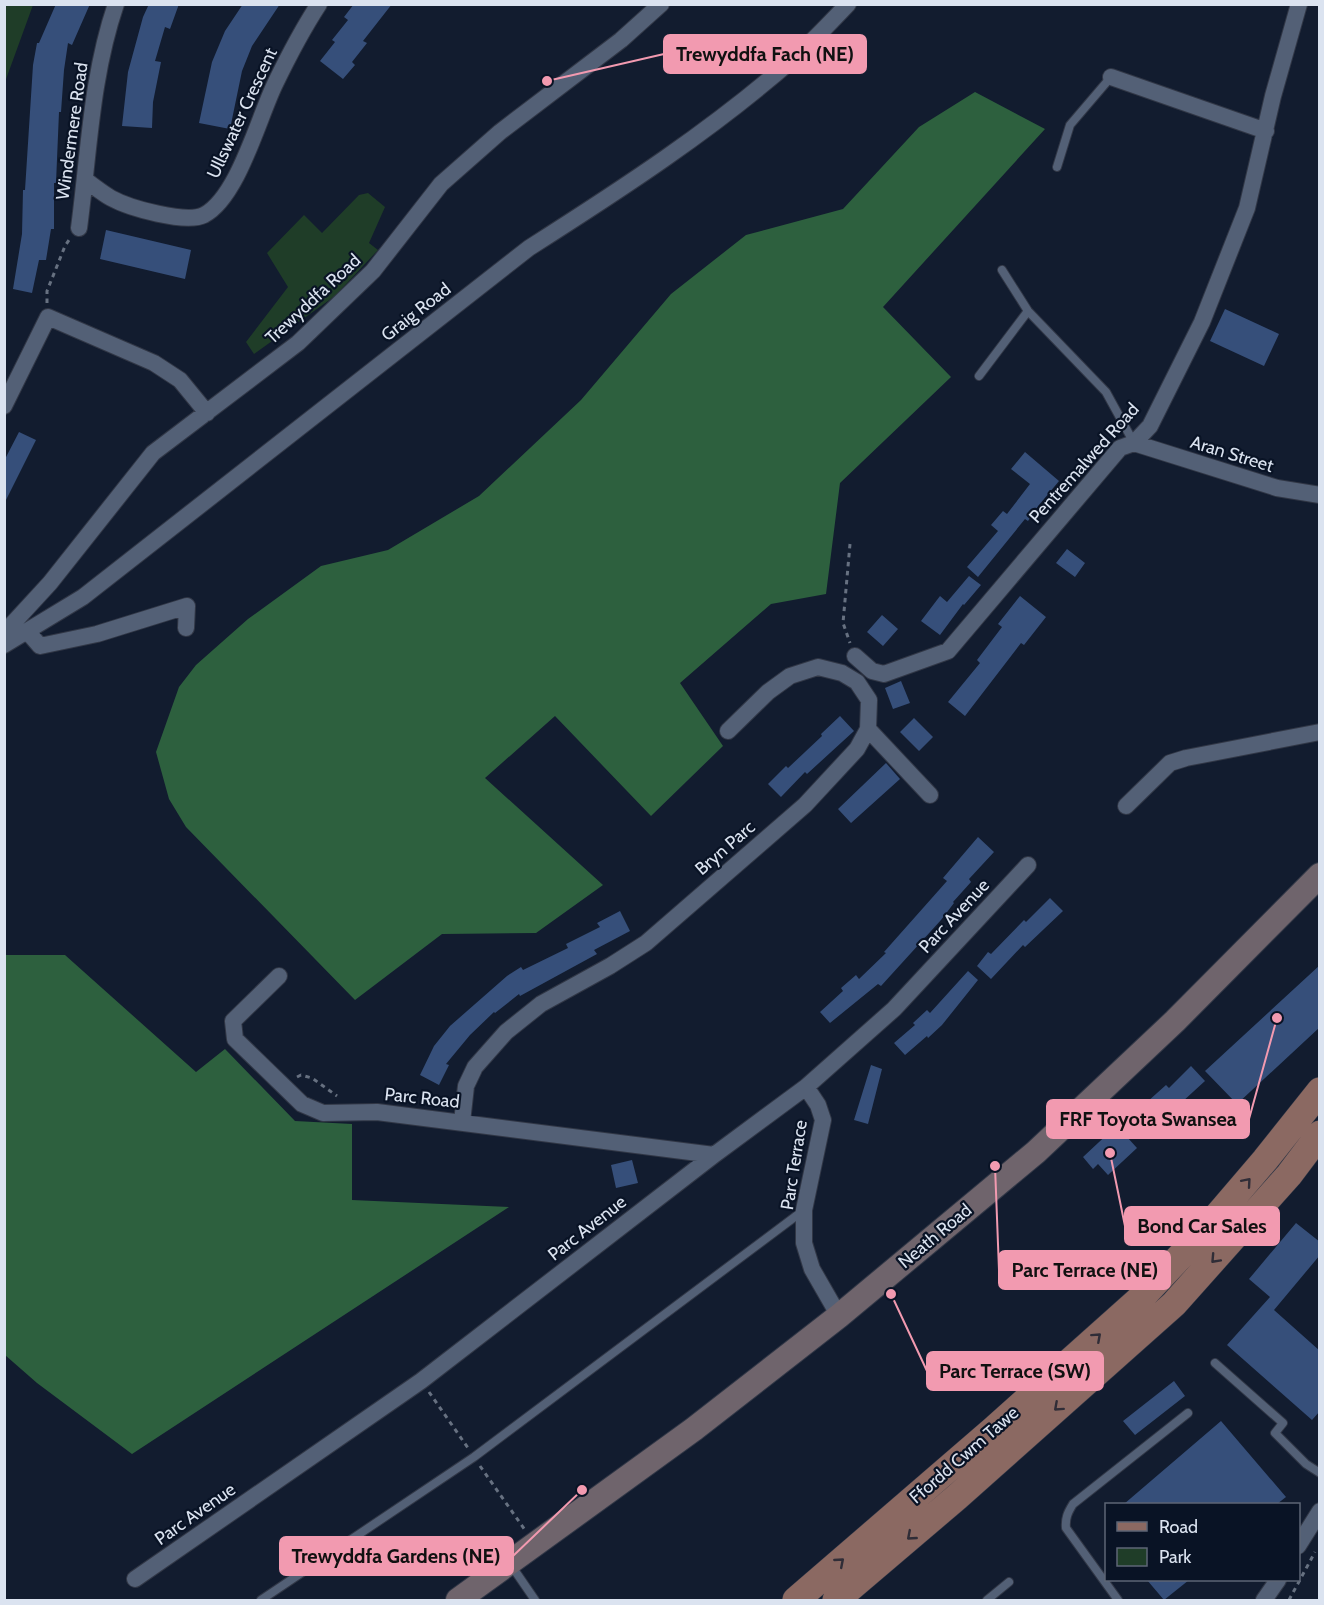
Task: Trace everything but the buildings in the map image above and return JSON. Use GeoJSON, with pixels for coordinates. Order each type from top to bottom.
{"type":"FeatureCollection","features":[{"type":"Feature","properties":{"kind":"main road","name":"Neath Road"},"geometry":{"type":"LineString","coordinates":[[458,1600],[536,1546],[694,1429],[839,1316],[1036,1152],[1175,1021],[1320,875]]}},
{"type":"Feature","properties":{"kind":"main road","name":"Ffordd Cwm Tawe"},"geometry":{"type":"LineString","coordinates":[[796,1600],[1142,1297],[1206,1229],[1320,1091]]}},
{"type":"Feature","properties":{"kind":"main road","name":"Ffordd Cwm Tawe"},"geometry":{"type":"LineString","coordinates":[[836,1600],[966,1489],[1174,1304],[1289,1176],[1320,1134]]}},
{"type":"Feature","properties":{"kind":"street","name":"Windermere Road"},"geometry":{"type":"LineString","coordinates":[[79,228],[87,139],[95,90],[108,27],[116,4]]}},
{"type":"Feature","properties":{"kind":"street","name":"Ullswater Crescent"},"geometry":{"type":"LineString","coordinates":[[85,180],[112,198],[141,209],[175,218],[203,216],[222,199],[234,183],[274,86],[304,27],[319,4]]}},
{"type":"Feature","properties":{"kind":"street","name":"Trewyddfa Road"},"geometry":{"type":"LineString","coordinates":[[4,633],[50,583],[153,453],[298,344],[373,271],[441,184],[500,132],[621,40],[661,4]]}},
{"type":"Feature","properties":{"kind":"street","name":"Graig Road"},"geometry":{"type":"LineString","coordinates":[[4,645],[102,583],[529,248],[608,198],[708,127],[794,58],[848,4]]}},
{"type":"Feature","properties":{"kind":"street","name":"Pentremalwed Road"},"geometry":{"type":"LineString","coordinates":[[855,656],[872,671],[884,674],[948,651],[1120,448],[1134,443],[1150,426],[1202,322],[1247,208],[1273,96],[1299,4]]}},
{"type":"Feature","properties":{"kind":"street"},"geometry":{"type":"LineString","coordinates":[[1111,76],[1266,131]]}},
{"type":"Feature","properties":{"kind":"street"},"geometry":{"type":"LineString","coordinates":[[4,406],[48,317],[154,363],[180,380],[207,413]]}},
{"type":"Feature","properties":{"kind":"street","name":"Aran Street"},"geometry":{"type":"LineString","coordinates":[[1134,443],[1277,488],[1320,495]]}},
{"type":"Feature","properties":{"kind":"street"},"geometry":{"type":"LineString","coordinates":[[27,631],[40,646],[97,634],[187,606],[186,628]]}},
{"type":"Feature","properties":{"kind":"street"},"geometry":{"type":"LineString","coordinates":[[728,731],[768,692],[790,676],[818,667],[842,673],[857,682],[869,700],[868,729],[930,795]]}},
{"type":"Feature","properties":{"kind":"street","name":"Bryn Parc"},"geometry":{"type":"LineString","coordinates":[[462,1122],[466,1086],[475,1066],[506,1032],[541,1004],[610,966],[646,943],[805,805],[857,749],[868,729]]}},
{"type":"Feature","properties":{"kind":"street"},"geometry":{"type":"LineString","coordinates":[[1126,806],[1170,763],[1320,732]]}},
{"type":"Feature","properties":{"kind":"street","name":"Parc Avenue"},"geometry":{"type":"LineString","coordinates":[[135,1580],[421,1381],[806,1087],[894,1010],[1028,865]]}},
{"type":"Feature","properties":{"kind":"street","name":"Parc Road"},"geometry":{"type":"LineString","coordinates":[[279,976],[233,1021],[235,1039],[302,1104],[323,1113],[377,1112],[714,1155]]}},
{"type":"Feature","properties":{"kind":"street","name":"Parc Terrace"},"geometry":{"type":"LineString","coordinates":[[806,1087],[818,1105],[823,1120],[804,1210],[804,1243],[812,1269],[839,1316]]}},
{"type":"Feature","properties":{"kind":"street"},"geometry":{"type":"LineString","coordinates":[[1300,1544],[1320,1511]]}},
{"type":"Feature","properties":{"kind":"street"},"geometry":{"type":"LineString","coordinates":[[1264,1600],[1277,1581]]}},
{"type":"Feature","properties":{"kind":"lane"},"geometry":{"type":"LineString","coordinates":[[1057,167],[1070,124],[1111,76]]}},
{"type":"Feature","properties":{"kind":"lane"},"geometry":{"type":"LineString","coordinates":[[1002,270],[1028,311],[1106,392],[1134,443]]}},
{"type":"Feature","properties":{"kind":"lane"},"geometry":{"type":"LineString","coordinates":[[979,376],[1028,311]]}},
{"type":"Feature","properties":{"kind":"lane"},"geometry":{"type":"LineString","coordinates":[[261,1600],[474,1457],[804,1210]]}},
{"type":"Feature","properties":{"kind":"lane"},"geometry":{"type":"LineString","coordinates":[[1215,1363],[1283,1423],[1275,1433],[1306,1464],[1320,1473]]}},
{"type":"Feature","properties":{"kind":"lane"},"geometry":{"type":"LineString","coordinates":[[1118,1600],[1066,1528],[1065,1521],[1068,1512],[1073,1504],[1188,1413]]}},
{"type":"Feature","properties":{"kind":"lane"},"geometry":{"type":"LineString","coordinates":[[510,1564],[533,1598],[522,1600]]}},
{"type":"Feature","properties":{"kind":"lane"},"geometry":{"type":"LineString","coordinates":[[987,1600],[1009,1581]]}},
{"type":"Feature","properties":{"kind":"path"},"geometry":{"type":"LineString","coordinates":[[48,317],[47,291],[64,246],[79,228]]}},
{"type":"Feature","properties":{"kind":"path"},"geometry":{"type":"LineString","coordinates":[[850,544],[843,622],[855,656]]}},
{"type":"Feature","properties":{"kind":"path"},"geometry":{"type":"LineString","coordinates":[[289,1091],[293,1080],[301,1075],[312,1078],[341,1098]]}},
{"type":"Feature","properties":{"kind":"path"},"geometry":{"type":"LineString","coordinates":[[435,1400],[474,1457]]}},
{"type":"Feature","properties":{"kind":"path"},"geometry":{"type":"LineString","coordinates":[[486,1474],[536,1546]]}},
{"type":"Feature","properties":{"kind":"path"},"geometry":{"type":"LineString","coordinates":[[1300,1580],[1320,1543]]}},
{"type":"Feature","properties":{"kind":"path"},"geometry":{"type":"LineString","coordinates":[[1289,1600],[1299,1581]]}},
{"type":"Feature","properties":{"kind":"green space"},"geometry":{"type":"Polygon","coordinates":[[[4,5],[33,5],[5,82],[4,5]]]}},
{"type":"Feature","properties":{"kind":"green space"},"geometry":{"type":"Polygon","coordinates":[[[975,92],[1045,129],[883,307],[951,377],[840,483],[826,594],[771,604],[680,683],[723,746],[651,816],[555,716],[485,778],[603,885],[536,933],[442,934],[355,1000],[186,827],[169,799],[156,752],[179,687],[196,665],[248,619],[321,566],[388,550],[479,496],[581,400],[671,294],[746,235],[843,209],[919,127],[975,92]]]}},
{"type":"Feature","properties":{"kind":"green space"},"geometry":{"type":"Polygon","coordinates":[[[368,193],[385,207],[369,243],[378,250],[335,296],[254,354],[246,342],[288,287],[267,253],[304,215],[322,233],[359,195],[368,193]]]}},
{"type":"Feature","properties":{"kind":"green space"},"geometry":{"type":"Polygon","coordinates":[[[5,955],[65,955],[196,1072],[225,1049],[295,1121],[352,1124],[352,1200],[509,1207],[132,1454],[37,1383],[5,1355],[5,955]]]}},
{"type":"Feature","properties":{"kind":"place","name":"Trewyddfa Fach (NE)"},"geometry":{"type":"Point","coordinates":[547,81]}},
{"type":"Feature","properties":{"kind":"place","name":"FRF Toyota Swansea"},"geometry":{"type":"Point","coordinates":[1277,1018]}},
{"type":"Feature","properties":{"kind":"place","name":"Bond Car Sales"},"geometry":{"type":"Point","coordinates":[1110,1153]}},
{"type":"Feature","properties":{"kind":"place","name":"Parc Terrace (NE)"},"geometry":{"type":"Point","coordinates":[995,1166]}},
{"type":"Feature","properties":{"kind":"place","name":"Parc Terrace (SW)"},"geometry":{"type":"Point","coordinates":[891,1294]}},
{"type":"Feature","properties":{"kind":"place","name":"Trewyddfa Gardens (NE)"},"geometry":{"type":"Point","coordinates":[582,1490]}}]}
